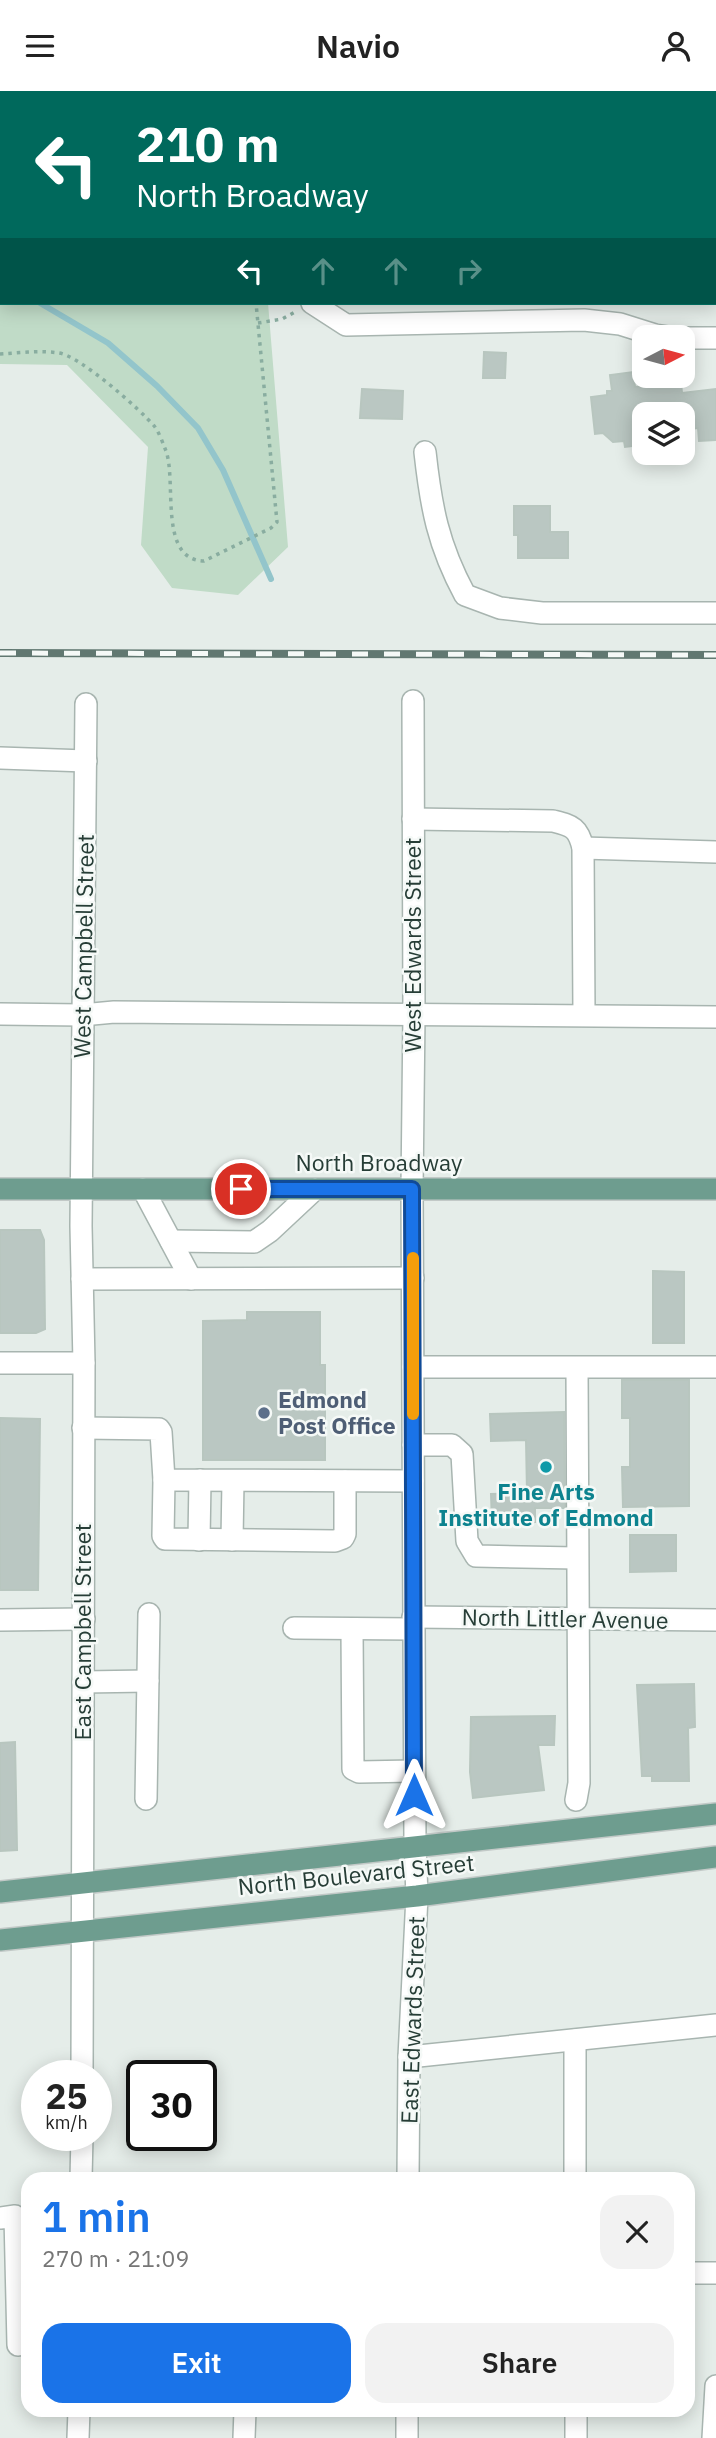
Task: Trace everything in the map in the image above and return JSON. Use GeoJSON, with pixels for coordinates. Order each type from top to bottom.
{"type":"FeatureCollection","features":[{"type":"Feature","properties":{"kind":"main road","name":"North Broadway"},"geometry":{"type":"LineString","coordinates":[[0,1189],[716,1189]]}},
{"type":"Feature","properties":{"kind":"main road","name":"North Boulevard Street"},"geometry":{"type":"LineString","coordinates":[[0,1892],[716,1814]]}},
{"type":"Feature","properties":{"kind":"main road","name":"North Boulevard Street"},"geometry":{"type":"LineString","coordinates":[[0,1940],[417,1896],[716,1857]]}},
{"type":"Feature","properties":{"kind":"street"},"geometry":{"type":"LineString","coordinates":[[307,305],[346,325],[584,320],[632,328]]}},
{"type":"Feature","properties":{"kind":"street"},"geometry":{"type":"LineString","coordinates":[[695,338],[716,338]]}},
{"type":"Feature","properties":{"kind":"street"},"geometry":{"type":"LineString","coordinates":[[425,452],[430,501],[440,541],[465,595],[500,608],[541,614],[716,613]]}},
{"type":"Feature","properties":{"kind":"street","name":"West Edwards Street"},"geometry":{"type":"LineString","coordinates":[[412,1189],[413,701]]}},
{"type":"Feature","properties":{"kind":"street","name":"West Campbell Street"},"geometry":{"type":"LineString","coordinates":[[82,1189],[86,704]]}},
{"type":"Feature","properties":{"kind":"street"},"geometry":{"type":"LineString","coordinates":[[0,758],[86,761]]}},
{"type":"Feature","properties":{"kind":"street"},"geometry":{"type":"LineString","coordinates":[[413,819],[553,821],[570,825],[579,834],[583,848],[584,1015]]}},
{"type":"Feature","properties":{"kind":"street"},"geometry":{"type":"LineString","coordinates":[[583,848],[716,852]]}},
{"type":"Feature","properties":{"kind":"street"},"geometry":{"type":"LineString","coordinates":[[0,1014],[82,1015],[114,1012],[716,1017]]}},
{"type":"Feature","properties":{"kind":"street","name":"East Campbell Street"},"geometry":{"type":"LineString","coordinates":[[82,1189],[82,2060]]}},
{"type":"Feature","properties":{"kind":"street"},"geometry":{"type":"LineString","coordinates":[[144,1189],[191,1279]]}},
{"type":"Feature","properties":{"kind":"street"},"geometry":{"type":"LineString","coordinates":[[171,1241],[254,1242],[270,1231],[315,1189]]}},
{"type":"Feature","properties":{"kind":"street","name":"East Edwards Street"},"geometry":{"type":"LineString","coordinates":[[408,2172],[409,2057],[417,1896],[414,1771],[412,1189]]}},
{"type":"Feature","properties":{"kind":"street"},"geometry":{"type":"LineString","coordinates":[[82,1279],[413,1278]]}},
{"type":"Feature","properties":{"kind":"street"},"geometry":{"type":"LineString","coordinates":[[0,1363],[84,1363]]}},
{"type":"Feature","properties":{"kind":"street"},"geometry":{"type":"LineString","coordinates":[[413,1367],[716,1367]]}},
{"type":"Feature","properties":{"kind":"street"},"geometry":{"type":"LineString","coordinates":[[576,1800],[579,1741],[577,1368]]}},
{"type":"Feature","properties":{"kind":"street"},"geometry":{"type":"LineString","coordinates":[[83,1428],[159,1429],[164,1481],[163,1537],[168,1539],[339,1540],[345,1534],[345,1481]]}},
{"type":"Feature","properties":{"kind":"street"},"geometry":{"type":"LineString","coordinates":[[413,1445],[452,1445],[462,1454],[467,1541],[476,1556],[576,1558]]}},
{"type":"Feature","properties":{"kind":"street"},"geometry":{"type":"LineString","coordinates":[[199,1540],[200,1480]]}},
{"type":"Feature","properties":{"kind":"street"},"geometry":{"type":"LineString","coordinates":[[164,1481],[412,1481]]}},
{"type":"Feature","properties":{"kind":"street"},"geometry":{"type":"LineString","coordinates":[[232,1540],[233,1481]]}},
{"type":"Feature","properties":{"kind":"street"},"geometry":{"type":"LineString","coordinates":[[146,1799],[149,1614]]}},
{"type":"Feature","properties":{"kind":"street"},"geometry":{"type":"LineString","coordinates":[[0,1620],[84,1619]]}},
{"type":"Feature","properties":{"kind":"street","name":"North Littler Avenue"},"geometry":{"type":"LineString","coordinates":[[294,1628],[352,1629],[413,1623],[577,1619],[716,1620]]}},
{"type":"Feature","properties":{"kind":"street"},"geometry":{"type":"LineString","coordinates":[[352,1629],[353,1769],[359,1772],[414,1771]]}},
{"type":"Feature","properties":{"kind":"street"},"geometry":{"type":"LineString","coordinates":[[83,1682],[148,1681]]}},
{"type":"Feature","properties":{"kind":"street"},"geometry":{"type":"LineString","coordinates":[[409,2057],[716,2025]]}},
{"type":"Feature","properties":{"kind":"street"},"geometry":{"type":"LineString","coordinates":[[575,2040],[575,2172]]}},
{"type":"Feature","properties":{"kind":"street"},"geometry":{"type":"LineString","coordinates":[[81,2172],[82,2151]]}},
{"type":"Feature","properties":{"kind":"street"},"geometry":{"type":"LineString","coordinates":[[14,2216],[9,2296],[15,2345]]}},
{"type":"Feature","properties":{"kind":"street"},"geometry":{"type":"LineString","coordinates":[[695,2273],[716,2273]]}},
{"type":"Feature","properties":{"kind":"street"},"geometry":{"type":"LineString","coordinates":[[713,2438],[716,2397]]}},
{"type":"Feature","properties":{"kind":"street"},"geometry":{"type":"LineString","coordinates":[[78,2438],[79,2417]]}},
{"type":"Feature","properties":{"kind":"street"},"geometry":{"type":"LineString","coordinates":[[244,2438],[245,2417]]}},
{"type":"Feature","properties":{"kind":"street"},"geometry":{"type":"LineString","coordinates":[[407,2417],[407,2438]]}},
{"type":"Feature","properties":{"kind":"street"},"geometry":{"type":"LineString","coordinates":[[576,2417],[576,2438]]}},
{"type":"Feature","properties":{"kind":"path"},"geometry":{"type":"LineString","coordinates":[[0,354],[58,352],[73,357],[95,373],[155,428],[167,455],[174,539],[182,553],[192,560],[204,561],[271,528],[277,522],[256,305]]}},
{"type":"Feature","properties":{"kind":"path"},"geometry":{"type":"LineString","coordinates":[[258,323],[282,319],[307,305]]}},
{"type":"Feature","properties":{"kind":"green space"},"geometry":{"type":"Polygon","coordinates":[[[0,305],[268,305],[288,547],[238,595],[172,588],[141,545],[148,447],[67,365],[0,364],[0,305]]]}},
{"type":"Feature","properties":{"kind":"building"},"geometry":{"type":"Polygon","coordinates":[[[484,352],[506,353],[505,378],[483,378],[484,352]]]}},
{"type":"Feature","properties":{"kind":"building"},"geometry":{"type":"Polygon","coordinates":[[[632,372],[632,389],[682,389],[682,393],[716,389],[716,440],[699,441],[698,428],[695,428],[695,402],[632,402],[632,446],[625,447],[624,441],[613,442],[603,433],[595,434],[591,397],[607,395],[607,391],[612,391],[610,375],[632,372]]]}},
{"type":"Feature","properties":{"kind":"building"},"geometry":{"type":"Polygon","coordinates":[[[362,389],[403,391],[402,419],[360,418],[362,389]]]}},
{"type":"Feature","properties":{"kind":"building"},"geometry":{"type":"Polygon","coordinates":[[[514,506],[550,506],[550,532],[568,532],[568,558],[518,558],[518,535],[514,535],[514,506]]]}},
{"type":"Feature","properties":{"kind":"building"},"geometry":{"type":"Polygon","coordinates":[[[0,1230],[40,1230],[44,1240],[45,1329],[36,1333],[0,1333],[0,1230]]]}},
{"type":"Feature","properties":{"kind":"building"},"geometry":{"type":"Polygon","coordinates":[[[653,1271],[684,1272],[684,1343],[653,1343],[653,1271]]]}},
{"type":"Feature","properties":{"kind":"building","name":"Edmond Post Office"},"geometry":{"type":"Polygon","coordinates":[[[247,1312],[320,1312],[320,1365],[325,1365],[325,1460],[203,1460],[203,1321],[247,1320],[247,1312]]]}},
{"type":"Feature","properties":{"kind":"building"},"geometry":{"type":"Polygon","coordinates":[[[622,1380],[689,1380],[689,1506],[623,1507],[622,1467],[630,1467],[630,1418],[622,1418],[622,1380]]]}},
{"type":"Feature","properties":{"kind":"building","name":"Fine Arts Institute of Edmond"},"geometry":{"type":"Polygon","coordinates":[[[564,1412],[565,1508],[535,1508],[535,1522],[492,1523],[491,1494],[527,1493],[526,1440],[491,1441],[490,1414],[564,1412]]]}},
{"type":"Feature","properties":{"kind":"building"},"geometry":{"type":"Polygon","coordinates":[[[0,1418],[40,1419],[38,1590],[0,1590],[0,1418]]]}},
{"type":"Feature","properties":{"kind":"building"},"geometry":{"type":"Polygon","coordinates":[[[630,1535],[676,1535],[676,1571],[630,1572],[630,1535]]]}},
{"type":"Feature","properties":{"kind":"building"},"geometry":{"type":"Polygon","coordinates":[[[694,1684],[695,1727],[688,1728],[689,1781],[652,1781],[652,1776],[642,1776],[637,1685],[694,1684]]]}},
{"type":"Feature","properties":{"kind":"building"},"geometry":{"type":"Polygon","coordinates":[[[555,1716],[554,1745],[538,1745],[544,1790],[473,1798],[470,1772],[471,1717],[555,1716]]]}},
{"type":"Feature","properties":{"kind":"building"},"geometry":{"type":"Polygon","coordinates":[[[15,1742],[17,1850],[0,1851],[0,1743],[15,1742]]]}},
{"type":"Feature","properties":{"kind":"waterway"},"geometry":{"type":"LineString","coordinates":[[43,305],[108,343],[157,386],[198,428],[223,470],[271,579]]}},
{"type":"Feature","properties":{"kind":"railway"},"geometry":{"type":"LineString","coordinates":[[0,653],[716,655]]}},
{"type":"Feature","properties":{"kind":"slow traffic"},"geometry":{"type":"LineString","coordinates":[[413,1258],[413,1414]]}},
{"type":"Feature","properties":{"kind":"place","name":"Edmond Post Office"},"geometry":{"type":"Point","coordinates":[264,1413]}},
{"type":"Feature","properties":{"kind":"place","name":"Fine Arts Institute of Edmond"},"geometry":{"type":"Point","coordinates":[546,1467]}},
{"type":"Feature","properties":{"kind":"route"},"geometry":{"type":"LineString","coordinates":[[241,1189],[412,1189],[414,1795]]}}]}
